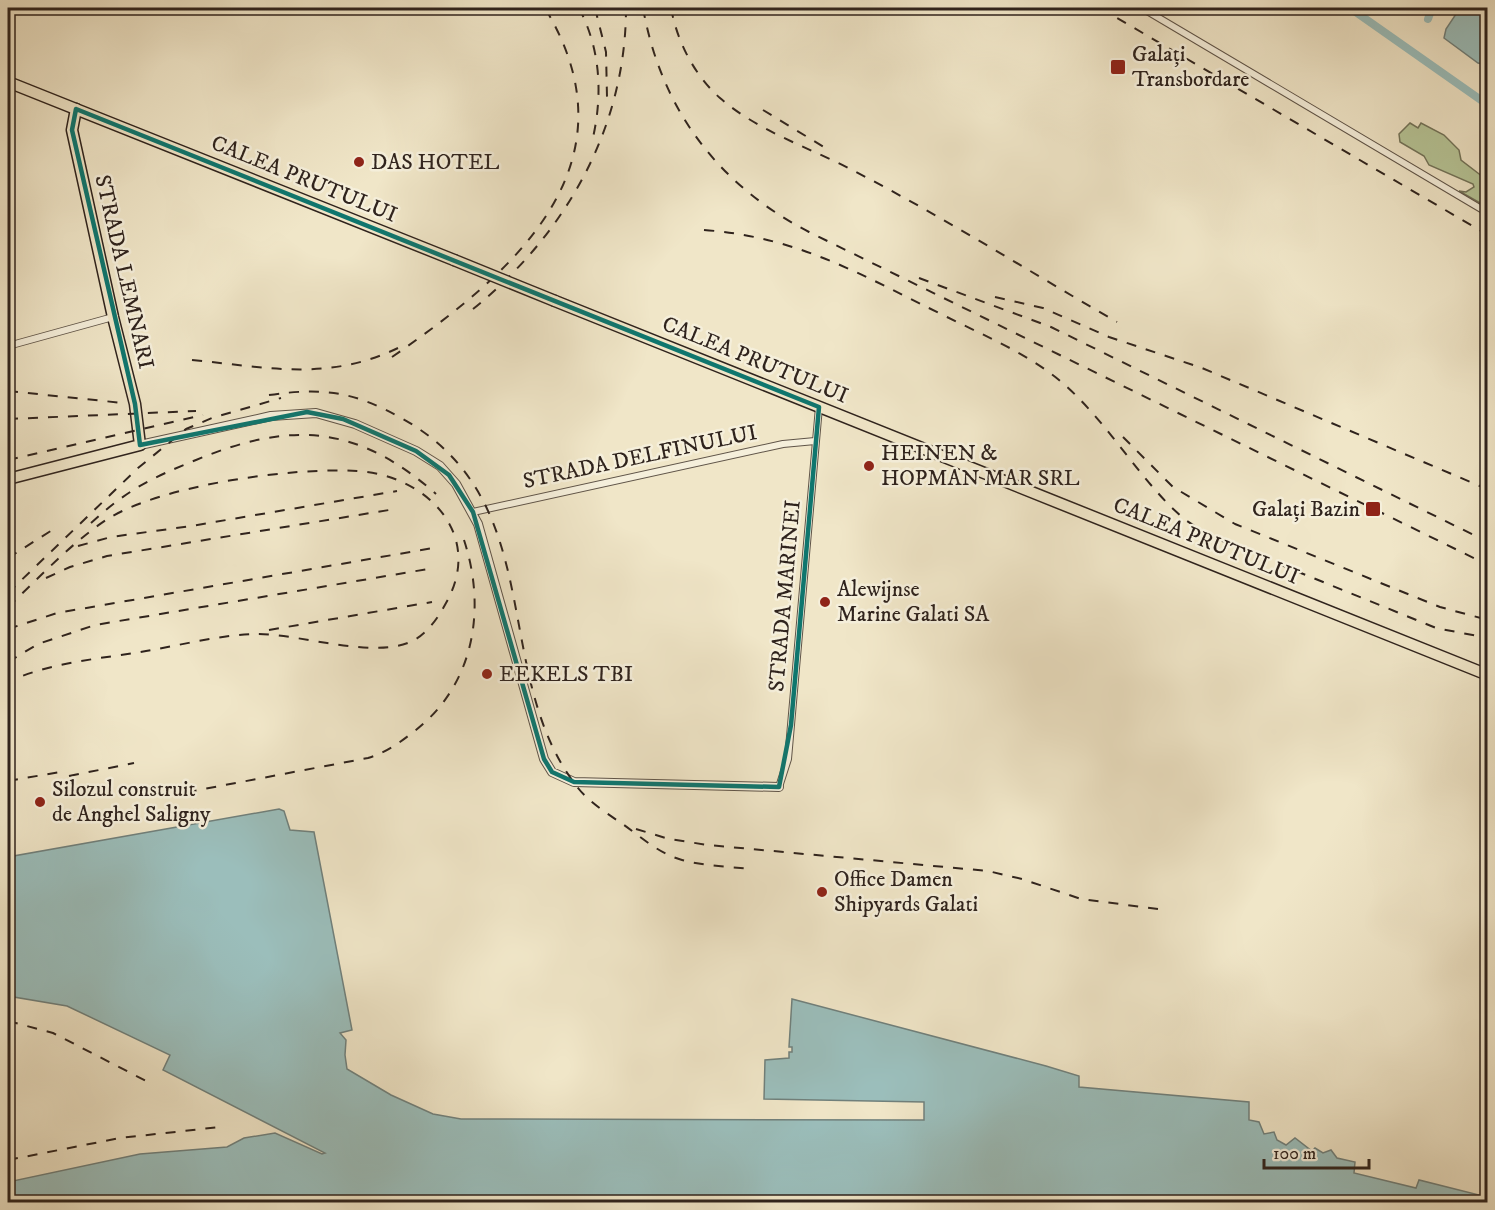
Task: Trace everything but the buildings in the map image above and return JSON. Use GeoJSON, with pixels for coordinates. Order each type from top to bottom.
{"type":"FeatureCollection","features":[{"type":"Feature","properties":{"kind":"main road","name":"CALEA PRUTULUI"},"geometry":{"type":"LineString","coordinates":[[8,82],[1488,675]]}},
{"type":"Feature","properties":{"kind":"main road","name":"STRADA LEMNARI"},"geometry":{"type":"LineString","coordinates":[[76,109],[72,130],[113,317],[135,404],[140,445]]}},
{"type":"Feature","properties":{"kind":"main road"},"geometry":{"type":"LineString","coordinates":[[8,478],[140,445]]}},
{"type":"Feature","properties":{"kind":"street"},"geometry":{"type":"LineString","coordinates":[[1142,8],[1488,213]]}},
{"type":"Feature","properties":{"kind":"street"},"geometry":{"type":"LineString","coordinates":[[8,346],[113,317]]}},
{"type":"Feature","properties":{"kind":"street","name":"STRADA MARINEI"},"geometry":{"type":"LineString","coordinates":[[779,787],[788,759],[819,407]]}},
{"type":"Feature","properties":{"kind":"street"},"geometry":{"type":"LineString","coordinates":[[140,445],[297,412],[325,414],[356,424],[427,458],[449,475],[473,512],[490,561],[544,759],[558,775],[574,782],[592,783],[779,787]]}},
{"type":"Feature","properties":{"kind":"street","name":"STRADA DELFINULUI"},"geometry":{"type":"LineString","coordinates":[[473,512],[783,444],[815,441]]}},
{"type":"Feature","properties":{"kind":"highlighted area"},"geometry":{"type":"Polygon","coordinates":[[[76,109],[819,407],[791,725],[779,787],[574,782],[552,772],[544,759],[473,512],[449,475],[416,451],[343,419],[307,412],[140,445],[135,404],[72,130],[76,109]]]}},
{"type":"Feature","properties":{"kind":"green space"},"geometry":{"type":"Polygon","coordinates":[[[1410,123],[1418,128],[1421,123],[1444,135],[1459,150],[1461,160],[1487,180],[1487,207],[1459,191],[1466,192],[1474,187],[1473,184],[1429,165],[1424,156],[1400,142],[1399,134],[1410,123]]]}},
{"type":"Feature","properties":{"kind":"water"},"geometry":{"type":"Polygon","coordinates":[[[1460,8],[1487,8],[1487,65],[1478,63],[1444,38],[1446,29],[1460,8]]]}},
{"type":"Feature","properties":{"kind":"water"},"geometry":{"type":"Polygon","coordinates":[[[279,809],[284,811],[290,830],[314,832],[352,1030],[340,1033],[346,1040],[347,1069],[391,1095],[433,1114],[461,1119],[924,1120],[924,1102],[764,1099],[765,1060],[789,1058],[789,1052],[792,1052],[792,1047],[789,1047],[792,999],[1079,1076],[1079,1087],[1249,1102],[1249,1120],[1259,1122],[1264,1134],[1274,1132],[1277,1140],[1286,1145],[1295,1138],[1312,1151],[1315,1148],[1323,1153],[1331,1150],[1337,1158],[1355,1162],[1354,1173],[1416,1188],[1419,1180],[1487,1197],[1487,1202],[8,1202],[8,1182],[140,1154],[227,1147],[244,1138],[275,1133],[322,1154],[325,1153],[163,1070],[170,1055],[67,1006],[8,996],[8,857],[279,809]]]}},
{"type":"Feature","properties":{"kind":"waterway"},"geometry":{"type":"LineString","coordinates":[[1350,8],[1488,105]]}},
{"type":"Feature","properties":{"kind":"waterway"},"geometry":{"type":"LineString","coordinates":[[1428,19],[1432,8]]}},
{"type":"Feature","properties":{"kind":"railway"},"geometry":{"type":"LineString","coordinates":[[392,357],[481,289],[519,251],[550,210],[571,165],[578,117],[571,65],[545,8]]}},
{"type":"Feature","properties":{"kind":"railway"},"geometry":{"type":"LineString","coordinates":[[579,8],[592,40],[598,74],[598,108],[592,142]]}},
{"type":"Feature","properties":{"kind":"railway"},"geometry":{"type":"LineString","coordinates":[[595,8],[606,52],[607,97]]}},
{"type":"Feature","properties":{"kind":"railway"},"geometry":{"type":"LineString","coordinates":[[473,309],[506,280],[536,248],[562,213],[584,176],[602,136],[615,95],[623,52],[626,8]]}},
{"type":"Feature","properties":{"kind":"railway"},"geometry":{"type":"LineString","coordinates":[[643,8],[652,45],[679,111],[721,167],[776,213],[809,232],[1488,565]]}},
{"type":"Feature","properties":{"kind":"railway"},"geometry":{"type":"LineString","coordinates":[[671,8],[688,57],[702,79],[735,110],[768,130],[856,172],[922,208],[1117,322]]}},
{"type":"Feature","properties":{"kind":"railway"},"geometry":{"type":"LineString","coordinates":[[1100,8],[1488,235]]}},
{"type":"Feature","properties":{"kind":"railway"},"geometry":{"type":"LineString","coordinates":[[763,110],[827,149]]}},
{"type":"Feature","properties":{"kind":"railway"},"geometry":{"type":"LineString","coordinates":[[704,230],[771,241],[830,261],[993,339],[1038,365],[1052,374],[1079,399],[1170,506],[1184,519],[1210,536],[1436,628],[1488,638]]}},
{"type":"Feature","properties":{"kind":"railway"},"geometry":{"type":"LineString","coordinates":[[919,278],[1051,327],[1488,542]]}},
{"type":"Feature","properties":{"kind":"railway"},"geometry":{"type":"LineString","coordinates":[[995,297],[1043,308],[1109,337],[1202,368],[1487,489]]}},
{"type":"Feature","properties":{"kind":"railway"},"geometry":{"type":"LineString","coordinates":[[192,360],[271,368],[321,369],[372,359],[398,348]]}},
{"type":"Feature","properties":{"kind":"railway"},"geometry":{"type":"LineString","coordinates":[[8,391],[123,403]]}},
{"type":"Feature","properties":{"kind":"railway"},"geometry":{"type":"LineString","coordinates":[[269,395],[323,392],[354,397],[403,419],[450,454],[481,496],[500,543],[513,592],[534,694],[551,743],[578,788],[588,799],[666,854],[700,864],[753,869]]}},
{"type":"Feature","properties":{"kind":"railway"},"geometry":{"type":"LineString","coordinates":[[8,593],[138,468],[186,429],[212,418],[281,398]]}},
{"type":"Feature","properties":{"kind":"railway"},"geometry":{"type":"LineString","coordinates":[[8,419],[196,411]]}},
{"type":"Feature","properties":{"kind":"railway"},"geometry":{"type":"LineString","coordinates":[[8,460],[203,415]]}},
{"type":"Feature","properties":{"kind":"railway"},"geometry":{"type":"LineString","coordinates":[[91,523],[128,493],[152,479],[230,447],[292,435],[322,436],[350,442],[378,454],[407,471],[436,494]]}},
{"type":"Feature","properties":{"kind":"railway"},"geometry":{"type":"LineString","coordinates":[[1123,437],[1173,487],[1235,524],[1440,607],[1488,620]]}},
{"type":"Feature","properties":{"kind":"railway"},"geometry":{"type":"LineString","coordinates":[[8,607],[55,562],[106,520],[159,497],[192,488],[264,476],[298,472],[357,471],[382,475],[406,484],[426,496],[442,513],[453,532],[458,554],[456,578],[440,613],[421,635],[400,645],[381,648],[360,647],[273,635],[241,635],[58,666],[8,682]]}},
{"type":"Feature","properties":{"kind":"railway"},"geometry":{"type":"LineString","coordinates":[[78,546],[111,537],[191,526],[397,491]]}},
{"type":"Feature","properties":{"kind":"railway"},"geometry":{"type":"LineString","coordinates":[[46,578],[70,567],[107,556],[389,510]]}},
{"type":"Feature","properties":{"kind":"railway"},"geometry":{"type":"LineString","coordinates":[[8,558],[57,527]]}},
{"type":"Feature","properties":{"kind":"railway"},"geometry":{"type":"LineString","coordinates":[[167,796],[368,758],[391,748],[412,733],[433,714],[450,693],[462,670],[470,646],[474,620],[474,593],[471,567],[464,540]]}},
{"type":"Feature","properties":{"kind":"railway"},"geometry":{"type":"LineString","coordinates":[[8,629],[57,613],[439,547]]}},
{"type":"Feature","properties":{"kind":"railway"},"geometry":{"type":"LineString","coordinates":[[8,662],[38,644],[95,625],[434,568]]}},
{"type":"Feature","properties":{"kind":"railway"},"geometry":{"type":"LineString","coordinates":[[269,630],[432,602]]}},
{"type":"Feature","properties":{"kind":"railway"},"geometry":{"type":"LineString","coordinates":[[69,776],[134,763]]}},
{"type":"Feature","properties":{"kind":"railway"},"geometry":{"type":"LineString","coordinates":[[8,781],[60,772]]}},
{"type":"Feature","properties":{"kind":"railway"},"geometry":{"type":"LineString","coordinates":[[636,829],[669,839],[708,845],[988,871],[1022,879],[1081,899],[1158,909]]}},
{"type":"Feature","properties":{"kind":"railway"},"geometry":{"type":"LineString","coordinates":[[8,1021],[53,1033],[150,1083]]}},
{"type":"Feature","properties":{"kind":"railway"},"geometry":{"type":"LineString","coordinates":[[8,1160],[120,1138],[220,1127]]}},
{"type":"Feature","properties":{"kind":"place","name":"Galați Transbordare"},"geometry":{"type":"Point","coordinates":[1118,67]}},
{"type":"Feature","properties":{"kind":"place","name":"DAS HOTEL"},"geometry":{"type":"Point","coordinates":[359,162]}},
{"type":"Feature","properties":{"kind":"place","name":"HEINEN & HOPMAN MAR SRL"},"geometry":{"type":"Point","coordinates":[869,466]}},
{"type":"Feature","properties":{"kind":"place","name":"Galați Bazin"},"geometry":{"type":"Point","coordinates":[1373,509]}},
{"type":"Feature","properties":{"kind":"place","name":"Alewijnse Marine Galati SA"},"geometry":{"type":"Point","coordinates":[825,602]}},
{"type":"Feature","properties":{"kind":"place","name":"EEKELS TBI"},"geometry":{"type":"Point","coordinates":[487,674]}},
{"type":"Feature","properties":{"kind":"place","name":"Silozul construit de Anghel Saligny"},"geometry":{"type":"Point","coordinates":[40,802]}},
{"type":"Feature","properties":{"kind":"place","name":"Office Damen Shipyards Galati"},"geometry":{"type":"Point","coordinates":[822,892]}}]}
